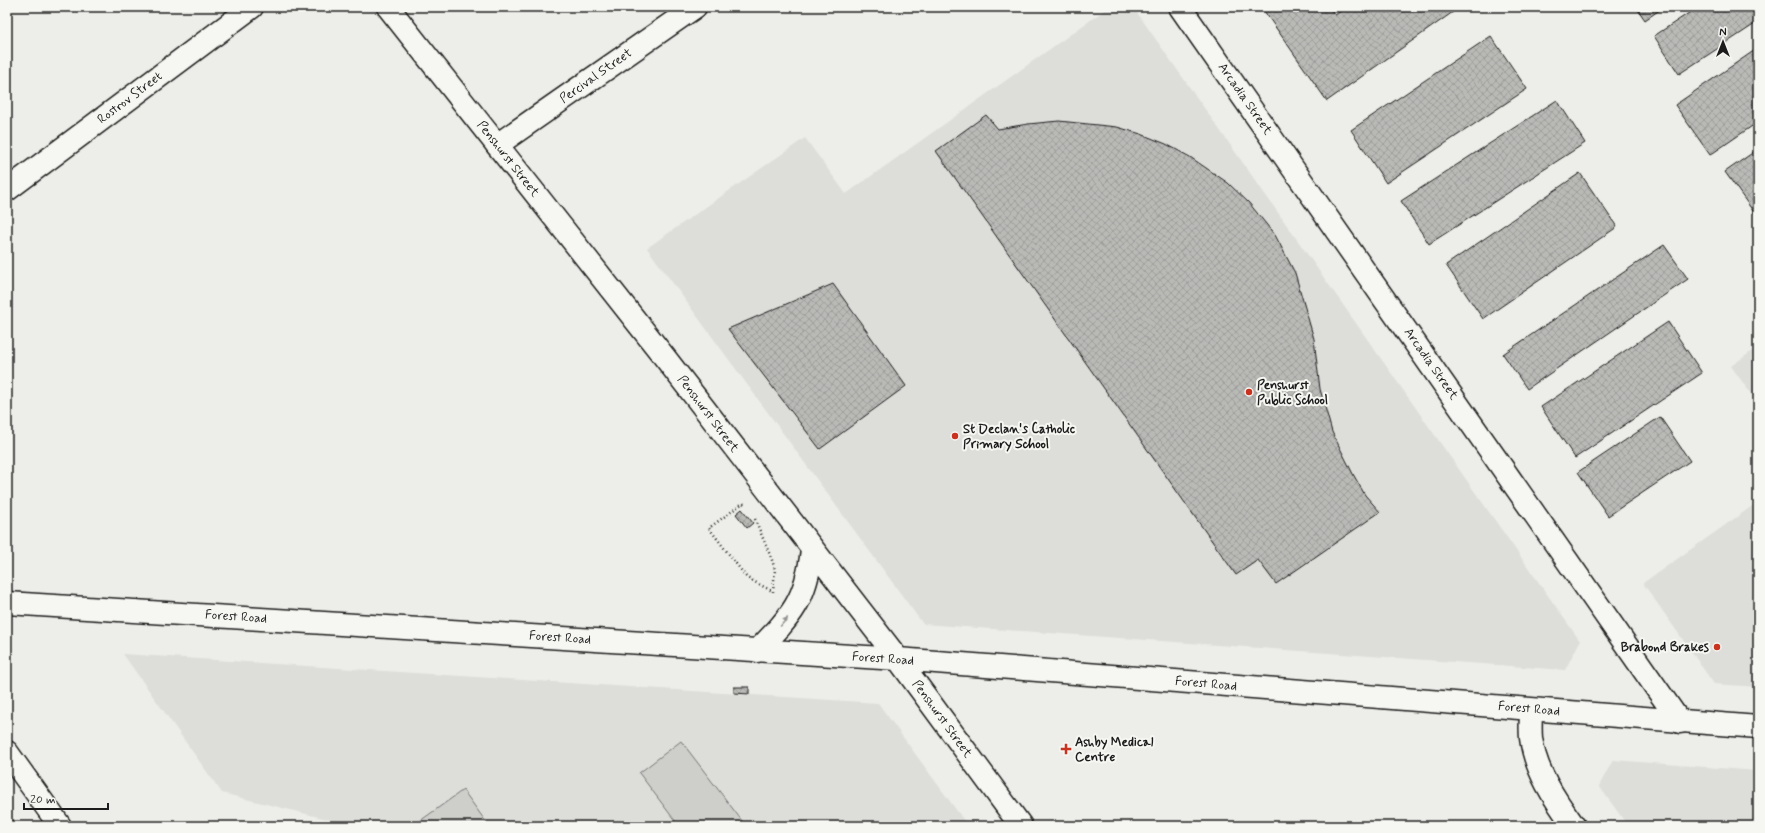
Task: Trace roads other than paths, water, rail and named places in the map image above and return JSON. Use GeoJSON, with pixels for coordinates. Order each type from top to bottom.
{"type":"FeatureCollection","features":[{"type":"Feature","properties":{"kind":"main road","name":"Rostrov Street"},"geometry":{"type":"LineString","coordinates":[[7,190],[252,7]]}},
{"type":"Feature","properties":{"kind":"main road","name":"Penshurst Street"},"geometry":{"type":"LineString","coordinates":[[388,7],[666,359],[898,660],[1021,826]]}},
{"type":"Feature","properties":{"kind":"main road","name":"Percival Street"},"geometry":{"type":"LineString","coordinates":[[498,146],[695,7]]}},
{"type":"Feature","properties":{"kind":"main road","name":"Arcadia Street"},"geometry":{"type":"LineString","coordinates":[[1180,7],[1680,722]]}},
{"type":"Feature","properties":{"kind":"main road"},"geometry":{"type":"LineString","coordinates":[[757,651],[784,623],[796,606],[809,574],[812,550]]}},
{"type":"Feature","properties":{"kind":"main road","name":"Forest Road"},"geometry":{"type":"LineString","coordinates":[[7,603],[898,660],[1758,727]]}},
{"type":"Feature","properties":{"kind":"main road"},"geometry":{"type":"LineString","coordinates":[[1530,710],[1530,737],[1535,756],[1553,795],[1574,826]]}},
{"type":"Feature","properties":{"kind":"main road"},"geometry":{"type":"LineString","coordinates":[[7,752],[60,826]]}},
{"type":"Feature","properties":{"kind":"place","name":"Penshurst Public School"},"geometry":{"type":"Point","coordinates":[1249,392]}},
{"type":"Feature","properties":{"kind":"place","name":"St Declan's Catholic Primary School"},"geometry":{"type":"Point","coordinates":[955,436]}},
{"type":"Feature","properties":{"kind":"place","name":"Brabond Brakes"},"geometry":{"type":"Point","coordinates":[1717,647]}},
{"type":"Feature","properties":{"kind":"place","name":"Ashby Medical Centre"},"geometry":{"type":"Point","coordinates":[1066,749]}}]}
